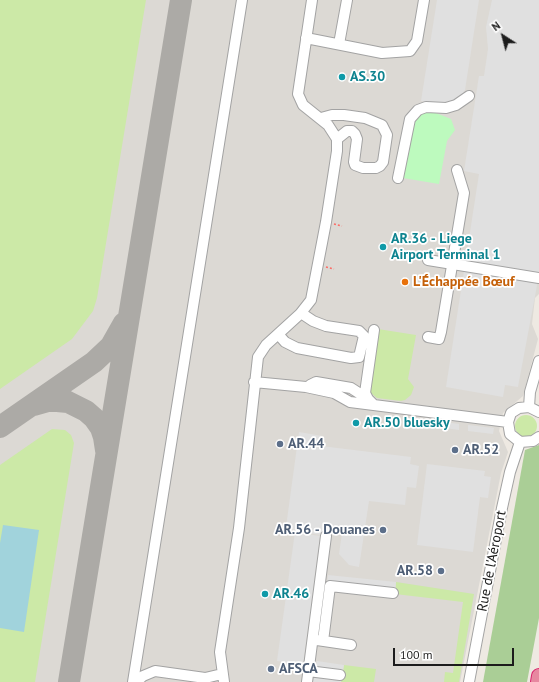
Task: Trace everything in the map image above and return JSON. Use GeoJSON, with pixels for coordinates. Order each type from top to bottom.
{"type":"FeatureCollection","features":[{"type":"Feature","properties":{"kind":"highway"},"geometry":{"type":"LineString","coordinates":[[538,682],[539,676]]}},
{"type":"Feature","properties":{"kind":"street"},"geometry":{"type":"LineString","coordinates":[[134,682],[242,0]]}},
{"type":"Feature","properties":{"kind":"street"},"geometry":{"type":"LineString","coordinates":[[134,682],[154,671],[205,678],[224,678],[220,652],[239,528],[258,356],[266,345],[301,313],[311,300],[316,280],[335,164],[337,139],[328,125],[303,105],[298,94],[312,0]]}},
{"type":"Feature","properties":{"kind":"street"},"geometry":{"type":"LineString","coordinates":[[339,44],[347,0]]}},
{"type":"Feature","properties":{"kind":"street"},"geometry":{"type":"LineString","coordinates":[[306,38],[382,53],[410,51],[417,41],[424,0]]}},
{"type":"Feature","properties":{"kind":"street"},"geometry":{"type":"LineString","coordinates":[[398,178],[410,119],[418,110],[426,107],[446,108],[456,105],[469,96]]}},
{"type":"Feature","properties":{"kind":"street"},"geometry":{"type":"LineString","coordinates":[[321,118],[332,115],[344,115],[365,118],[382,125],[387,135],[383,162],[376,168],[363,168],[355,165],[354,162],[357,139],[355,134],[347,131],[337,139]]}},
{"type":"Feature","properties":{"kind":"street"},"geometry":{"type":"LineString","coordinates":[[428,337],[439,339],[464,193],[457,170]]}},
{"type":"Feature","properties":{"kind":"street"},"geometry":{"type":"LineString","coordinates":[[428,260],[539,278]]}},
{"type":"Feature","properties":{"kind":"street"},"geometry":{"type":"LineString","coordinates":[[278,334],[285,342],[298,348],[351,358],[359,357],[364,336],[359,331],[326,326],[313,321],[301,313]]}},
{"type":"Feature","properties":{"kind":"street"},"geometry":{"type":"LineString","coordinates":[[371,402],[365,392],[374,330]]}},
{"type":"Feature","properties":{"kind":"street"},"geometry":{"type":"LineString","coordinates":[[529,407],[530,392],[539,360]]}},
{"type":"Feature","properties":{"kind":"street"},"geometry":{"type":"LineString","coordinates":[[254,382],[306,387],[334,393],[350,402],[371,402],[508,422]]}},
{"type":"Feature","properties":{"kind":"street"},"geometry":{"type":"LineString","coordinates":[[539,412],[529,407],[515,410],[508,422],[510,434],[520,442],[533,441],[539,437]]}},
{"type":"Feature","properties":{"kind":"street","name":"Rue de l'Aéroport"},"geometry":{"type":"LineString","coordinates":[[469,682],[510,472],[520,442]]}},
{"type":"Feature","properties":{"kind":"street"},"geometry":{"type":"LineString","coordinates":[[318,640],[326,536]]}},
{"type":"Feature","properties":{"kind":"street"},"geometry":{"type":"LineString","coordinates":[[307,682],[308,671],[318,640],[330,586],[393,593]]}},
{"type":"Feature","properties":{"kind":"street"},"geometry":{"type":"LineString","coordinates":[[318,640],[351,644]]}},
{"type":"Feature","properties":{"kind":"street"},"geometry":{"type":"LineString","coordinates":[[308,671],[340,675]]}},
{"type":"Feature","properties":{"kind":"shaded area"},"geometry":{"type":"Polygon","coordinates":[[[0,0],[539,0],[539,294],[535,298],[532,324],[538,339],[523,396],[503,413],[499,431],[508,452],[501,473],[460,682],[0,682],[0,0]]]}},
{"type":"Feature","properties":{"kind":"shaded area"},"geometry":{"type":"Polygon","coordinates":[[[437,0],[479,0],[465,90],[461,97],[447,105],[421,101],[437,0]]]}},
{"type":"Feature","properties":{"kind":"shaded area"},"geometry":{"type":"Polygon","coordinates":[[[492,0],[539,0],[539,275],[518,387],[505,385],[503,397],[446,387],[479,174],[464,171],[479,76],[484,76],[488,49],[486,27],[492,0]]]}},
{"type":"Feature","properties":{"kind":"shaded area"},"geometry":{"type":"Polygon","coordinates":[[[424,419],[459,424],[459,430],[423,425],[424,419]]]}},
{"type":"Feature","properties":{"kind":"shaded area"},"geometry":{"type":"Polygon","coordinates":[[[468,425],[494,428],[493,434],[468,431],[468,425]]]}},
{"type":"Feature","properties":{"kind":"shaded area"},"geometry":{"type":"Polygon","coordinates":[[[299,432],[322,436],[321,446],[411,457],[410,464],[419,466],[416,488],[407,487],[405,505],[369,501],[359,567],[349,565],[339,554],[342,533],[321,535],[295,531],[286,527],[299,432]]]}},
{"type":"Feature","properties":{"kind":"shaded area"},"geometry":{"type":"Polygon","coordinates":[[[427,464],[485,471],[484,476],[491,477],[488,498],[480,497],[473,552],[417,545],[427,464]]]}},
{"type":"Feature","properties":{"kind":"shaded area"},"geometry":{"type":"Polygon","coordinates":[[[295,532],[320,536],[303,665],[277,661],[295,532]]]}},
{"type":"Feature","properties":{"kind":"shaded area"},"geometry":{"type":"Polygon","coordinates":[[[328,575],[396,582],[395,594],[327,587],[328,575]]]}},
{"type":"Feature","properties":{"kind":"shaded area"},"geometry":{"type":"Polygon","coordinates":[[[317,661],[344,665],[341,682],[313,682],[317,661]]]}},
{"type":"Feature","properties":{"kind":"green space"},"geometry":{"type":"Polygon","coordinates":[[[0,0],[146,0],[97,298],[93,311],[72,339],[0,389],[0,0]]]}},
{"type":"Feature","properties":{"kind":"green space"},"geometry":{"type":"Polygon","coordinates":[[[423,112],[436,113],[451,119],[455,130],[447,141],[439,184],[403,178],[411,125],[423,112]]]}},
{"type":"Feature","properties":{"kind":"green space"},"geometry":{"type":"Polygon","coordinates":[[[378,329],[416,335],[408,379],[414,387],[411,395],[405,400],[401,401],[377,398],[371,393],[370,389],[378,329]]]}},
{"type":"Feature","properties":{"kind":"green space"},"geometry":{"type":"Polygon","coordinates":[[[526,415],[534,418],[537,426],[534,434],[526,437],[518,434],[515,426],[518,418],[526,415]]]}},
{"type":"Feature","properties":{"kind":"green space"},"geometry":{"type":"Polygon","coordinates":[[[52,429],[65,430],[71,435],[74,443],[35,682],[0,682],[0,465],[52,429]]]}},
{"type":"Feature","properties":{"kind":"green space"},"geometry":{"type":"Polygon","coordinates":[[[539,445],[539,618],[527,682],[483,682],[525,450],[539,445]]]}},
{"type":"Feature","properties":{"kind":"green space"},"geometry":{"type":"Polygon","coordinates":[[[396,582],[474,594],[459,682],[444,682],[445,672],[453,673],[463,602],[395,594],[396,582]]]}},
{"type":"Feature","properties":{"kind":"green space"},"geometry":{"type":"Polygon","coordinates":[[[344,665],[376,669],[374,682],[341,682],[344,665]]]}},
{"type":"Feature","properties":{"kind":"water"},"geometry":{"type":"Polygon","coordinates":[[[3,525],[39,530],[24,632],[0,628],[0,543],[3,525]]]}},
{"type":"Feature","properties":{"kind":"taxiway"},"geometry":{"type":"LineString","coordinates":[[69,682],[181,0]]}},
{"type":"Feature","properties":{"kind":"taxiway"},"geometry":{"type":"LineString","coordinates":[[0,427],[94,362],[111,346],[124,323]]}},
{"type":"Feature","properties":{"kind":"taxiway"},"geometry":{"type":"LineString","coordinates":[[34,405],[48,401],[68,402],[86,411],[94,418],[101,428],[106,450]]}},
{"type":"Feature","properties":{"kind":"place","name":"AS.30"},"geometry":{"type":"Point","coordinates":[342,77]}},
{"type":"Feature","properties":{"kind":"place","name":"AR.36 - Liege Airport Terminal 1"},"geometry":{"type":"Point","coordinates":[383,247]}},
{"type":"Feature","properties":{"kind":"place","name":"L'Échappée Bœuf"},"geometry":{"type":"Point","coordinates":[405,282]}},
{"type":"Feature","properties":{"kind":"place","name":"AR.50 bluesky"},"geometry":{"type":"Point","coordinates":[356,423]}},
{"type":"Feature","properties":{"kind":"place","name":"AR.44"},"geometry":{"type":"Point","coordinates":[280,444]}},
{"type":"Feature","properties":{"kind":"place","name":"AR.52"},"geometry":{"type":"Point","coordinates":[455,450]}},
{"type":"Feature","properties":{"kind":"place","name":"AR.56 - Douanes"},"geometry":{"type":"Point","coordinates":[383,530]}},
{"type":"Feature","properties":{"kind":"place","name":"AR.58"},"geometry":{"type":"Point","coordinates":[441,571]}},
{"type":"Feature","properties":{"kind":"place","name":"AR.46"},"geometry":{"type":"Point","coordinates":[265,594]}},
{"type":"Feature","properties":{"kind":"place","name":"AFSCA"},"geometry":{"type":"Point","coordinates":[271,669]}}]}
